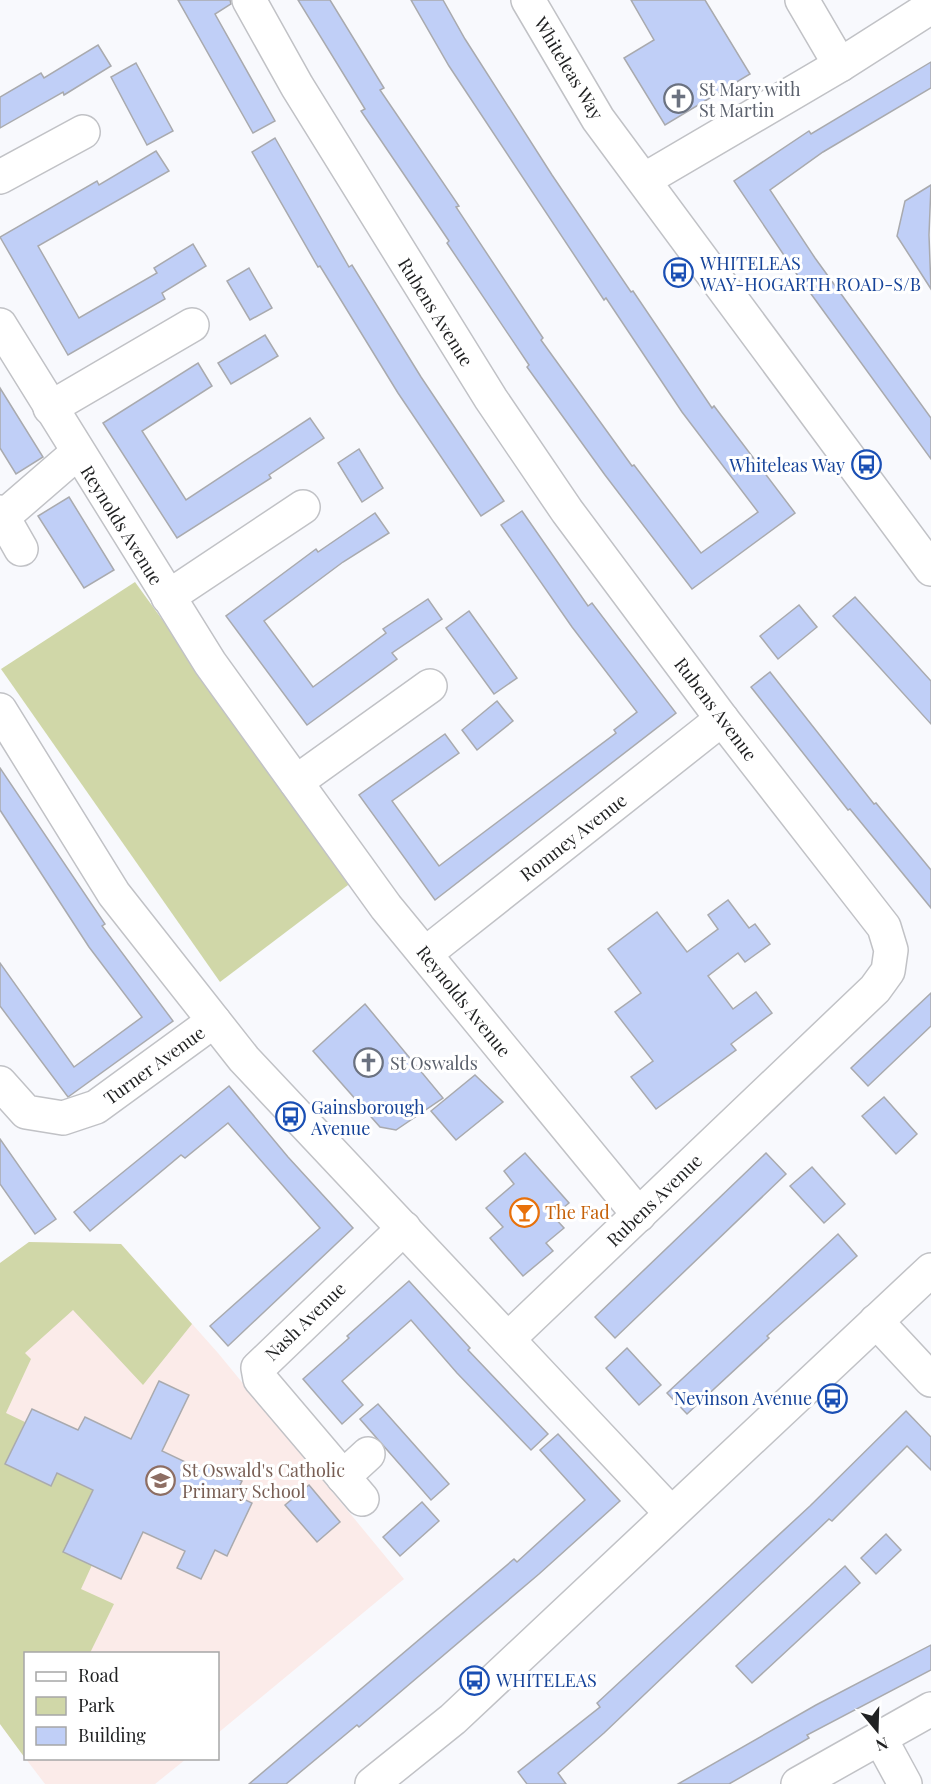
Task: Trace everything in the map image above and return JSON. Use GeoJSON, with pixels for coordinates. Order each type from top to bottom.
{"type":"FeatureCollection","features":[{"type":"Feature","properties":{"kind":"street","name":"Rubens Avenue"},"geometry":{"type":"LineString","coordinates":[[249,0],[297,86],[491,399],[567,511],[722,719],[884,927],[891,951],[888,971],[875,988],[508,1339]]}},
{"type":"Feature","properties":{"kind":"street","name":"Whiteleas Way"},"geometry":{"type":"LineString","coordinates":[[528,0],[598,118],[931,570]]}},
{"type":"Feature","properties":{"kind":"street"},"geometry":{"type":"LineString","coordinates":[[802,0],[840,65]]}},
{"type":"Feature","properties":{"kind":"street"},"geometry":{"type":"LineString","coordinates":[[644,180],[840,65],[931,7]]}},
{"type":"Feature","properties":{"kind":"street"},"geometry":{"type":"LineString","coordinates":[[0,177],[83,132]]}},
{"type":"Feature","properties":{"kind":"street","name":"Reynolds Avenue"},"geometry":{"type":"LineString","coordinates":[[0,325],[77,453],[210,663],[386,907],[639,1215]]}},
{"type":"Feature","properties":{"kind":"street"},"geometry":{"type":"LineString","coordinates":[[50,408],[192,325]]}},
{"type":"Feature","properties":{"kind":"street","name":"Reynolds Avenue"},"geometry":{"type":"LineString","coordinates":[[21,549],[2,515],[77,453]]}},
{"type":"Feature","properties":{"kind":"street","name":"Reynolds Avenue"},"geometry":{"type":"LineString","coordinates":[[168,597],[303,507]]}},
{"type":"Feature","properties":{"kind":"street"},"geometry":{"type":"LineString","coordinates":[[296,782],[430,686]]}},
{"type":"Feature","properties":{"kind":"street"},"geometry":{"type":"LineString","coordinates":[[0,710],[114,894],[244,1059],[671,1513]]}},
{"type":"Feature","properties":{"kind":"street","name":"Romney Avenue"},"geometry":{"type":"LineString","coordinates":[[425,954],[722,719]]}},
{"type":"Feature","properties":{"kind":"street","name":"Turner Avenue"},"geometry":{"type":"LineString","coordinates":[[0,1083],[26,1112],[63,1118],[96,1107],[214,1021]]}},
{"type":"Feature","properties":{"kind":"street","name":"Nash Avenue"},"geometry":{"type":"LineString","coordinates":[[368,1454],[352,1488],[260,1379],[258,1368],[404,1228]]}},
{"type":"Feature","properties":{"kind":"street"},"geometry":{"type":"LineString","coordinates":[[372,1784],[453,1719],[931,1270]]}},
{"type":"Feature","properties":{"kind":"street"},"geometry":{"type":"LineString","coordinates":[[876,1321],[931,1380]]}},
{"type":"Feature","properties":{"kind":"street"},"geometry":{"type":"LineString","coordinates":[[798,1784],[931,1709]]}},
{"type":"Feature","properties":{"kind":"street"},"geometry":{"type":"LineString","coordinates":[[880,1738],[905,1784]]}},
{"type":"Feature","properties":{"kind":"shaded area","name":"St Oswald's Catholic Primary School"},"geometry":{"type":"Polygon","coordinates":[[[29,1242],[121,1244],[218,1353],[404,1579],[219,1732],[219,1652],[24,1652],[24,1757],[0,1724],[0,1263],[29,1242]]]}},
{"type":"Feature","properties":{"kind":"shaded area"},"geometry":{"type":"Polygon","coordinates":[[[27,1760],[185,1760],[155,1784],[45,1784],[27,1760]]]}},
{"type":"Feature","properties":{"kind":"green space"},"geometry":{"type":"Polygon","coordinates":[[[135,582],[352,882],[220,982],[1,669],[135,582]]]}},
{"type":"Feature","properties":{"kind":"green space"},"geometry":{"type":"Polygon","coordinates":[[[29,1242],[121,1244],[192,1324],[143,1385],[73,1310],[25,1353],[31,1359],[6,1413],[25,1422],[5,1464],[57,1473],[93,1490],[63,1552],[92,1565],[81,1589],[114,1604],[90,1652],[24,1652],[24,1757],[0,1724],[0,1263],[29,1242]]]}},
{"type":"Feature","properties":{"kind":"building"},"geometry":{"type":"Polygon","coordinates":[[[178,0],[230,0],[231,4],[215,14],[275,121],[253,133],[178,0]]]}},
{"type":"Feature","properties":{"kind":"building"},"geometry":{"type":"Polygon","coordinates":[[[298,0],[330,0],[384,88],[380,90],[459,206],[456,207],[543,338],[541,340],[632,466],[634,465],[701,553],[758,512],[682,412],[606,298],[604,300],[449,66],[411,0],[443,0],[465,39],[552,175],[631,292],[633,291],[712,408],[714,406],[795,513],[692,589],[605,475],[527,367],[529,365],[447,243],[449,241],[361,111],[365,109],[298,0]]]}},
{"type":"Feature","properties":{"kind":"building","name":"St Mary with St Martin"},"geometry":{"type":"Polygon","coordinates":[[[631,0],[705,0],[750,74],[665,125],[624,58],[654,40],[631,0]]]}},
{"type":"Feature","properties":{"kind":"building"},"geometry":{"type":"Polygon","coordinates":[[[98,45],[111,66],[64,95],[63,92],[0,128],[0,97],[41,73],[44,78],[98,45]]]}},
{"type":"Feature","properties":{"kind":"building"},"geometry":{"type":"Polygon","coordinates":[[[931,62],[931,88],[823,152],[770,190],[815,258],[931,418],[931,459],[798,276],[734,181],[809,131],[811,134],[931,62]]]}},
{"type":"Feature","properties":{"kind":"building"},"geometry":{"type":"Polygon","coordinates":[[[136,63],[173,131],[147,145],[111,77],[136,63]]]}},
{"type":"Feature","properties":{"kind":"building"},"geometry":{"type":"Polygon","coordinates":[[[275,138],[349,267],[352,265],[421,377],[504,501],[481,516],[398,393],[320,266],[318,267],[252,152],[275,138]]]}},
{"type":"Feature","properties":{"kind":"building"},"geometry":{"type":"Polygon","coordinates":[[[156,151],[169,171],[38,246],[79,318],[157,273],[154,268],[193,244],[206,266],[162,293],[165,299],[68,355],[0,237],[97,181],[99,185],[156,151]]]}},
{"type":"Feature","properties":{"kind":"building"},"geometry":{"type":"Polygon","coordinates":[[[931,185],[929,235],[931,289],[897,236],[905,201],[931,185]]]}},
{"type":"Feature","properties":{"kind":"building"},"geometry":{"type":"Polygon","coordinates":[[[249,268],[272,308],[250,320],[227,281],[249,268]]]}},
{"type":"Feature","properties":{"kind":"building"},"geometry":{"type":"Polygon","coordinates":[[[265,335],[278,356],[231,384],[218,363],[265,335]]]}},
{"type":"Feature","properties":{"kind":"building"},"geometry":{"type":"Polygon","coordinates":[[[198,363],[212,386],[142,431],[186,500],[310,418],[324,438],[269,475],[271,478],[177,538],[103,423],[198,363]]]}},
{"type":"Feature","properties":{"kind":"building"},"geometry":{"type":"Polygon","coordinates":[[[0,388],[43,457],[16,474],[0,448],[0,388]]]}},
{"type":"Feature","properties":{"kind":"building"},"geometry":{"type":"Polygon","coordinates":[[[359,449],[383,488],[362,502],[338,463],[359,449]]]}},
{"type":"Feature","properties":{"kind":"building"},"geometry":{"type":"Polygon","coordinates":[[[69,497],[114,570],[84,588],[38,516],[69,497]]]}},
{"type":"Feature","properties":{"kind":"building"},"geometry":{"type":"Polygon","coordinates":[[[522,511],[588,606],[592,603],[676,713],[435,900],[359,795],[445,734],[459,753],[392,801],[439,866],[616,733],[614,730],[637,712],[572,627],[501,525],[522,511]]]}},
{"type":"Feature","properties":{"kind":"building"},"geometry":{"type":"Polygon","coordinates":[[[375,513],[389,533],[343,562],[264,621],[313,687],[386,633],[383,629],[428,599],[442,619],[392,653],[397,659],[307,725],[226,616],[316,549],[318,552],[375,513]]]}},
{"type":"Feature","properties":{"kind":"building"},"geometry":{"type":"Polygon","coordinates":[[[855,597],[931,681],[931,724],[833,616],[855,597]]]}},
{"type":"Feature","properties":{"kind":"building"},"geometry":{"type":"Polygon","coordinates":[[[799,605],[817,627],[778,659],[760,636],[799,605]]]}},
{"type":"Feature","properties":{"kind":"building"},"geometry":{"type":"Polygon","coordinates":[[[469,611],[517,678],[494,694],[446,628],[469,611]]]}},
{"type":"Feature","properties":{"kind":"building"},"geometry":{"type":"Polygon","coordinates":[[[770,672],[874,804],[876,803],[931,870],[931,908],[850,809],[848,810],[751,687],[770,672]]]}},
{"type":"Feature","properties":{"kind":"building"},"geometry":{"type":"Polygon","coordinates":[[[497,701],[513,721],[477,750],[462,730],[497,701]]]}},
{"type":"Feature","properties":{"kind":"building"},"geometry":{"type":"Polygon","coordinates":[[[0,768],[105,924],[102,926],[173,1021],[68,1097],[0,1006],[0,963],[74,1067],[142,1017],[89,947],[0,810],[0,768]]]}},
{"type":"Feature","properties":{"kind":"building"},"geometry":{"type":"Polygon","coordinates":[[[728,900],[749,928],[755,924],[770,944],[745,962],[738,953],[708,976],[733,1009],[756,992],[772,1013],[731,1044],[736,1050],[656,1109],[631,1077],[653,1061],[615,1012],[641,993],[608,949],[657,912],[687,952],[718,929],[708,915],[728,900]]]}},
{"type":"Feature","properties":{"kind":"building"},"geometry":{"type":"Polygon","coordinates":[[[931,993],[931,1026],[868,1086],[851,1068],[931,993]]]}},
{"type":"Feature","properties":{"kind":"building","name":"St Oswalds"},"geometry":{"type":"Polygon","coordinates":[[[365,1004],[443,1098],[396,1130],[380,1127],[313,1051],[365,1004]]]}},
{"type":"Feature","properties":{"kind":"building"},"geometry":{"type":"Polygon","coordinates":[[[475,1075],[503,1102],[456,1140],[431,1111],[475,1075]]]}},
{"type":"Feature","properties":{"kind":"building"},"geometry":{"type":"Polygon","coordinates":[[[229,1086],[288,1157],[353,1228],[228,1346],[210,1326],[320,1228],[228,1123],[185,1158],[181,1155],[90,1231],[74,1212],[229,1086]]]}},
{"type":"Feature","properties":{"kind":"building"},"geometry":{"type":"Polygon","coordinates":[[[884,1097],[917,1134],[896,1154],[862,1116],[884,1097]]]}},
{"type":"Feature","properties":{"kind":"building"},"geometry":{"type":"Polygon","coordinates":[[[0,1139],[56,1219],[35,1234],[0,1184],[0,1139]]]}},
{"type":"Feature","properties":{"kind":"building","name":"The Fad"},"geometry":{"type":"Polygon","coordinates":[[[525,1153],[569,1203],[553,1216],[564,1228],[546,1243],[553,1251],[523,1276],[490,1238],[503,1227],[486,1208],[514,1184],[504,1171],[525,1153]]]}},
{"type":"Feature","properties":{"kind":"building"},"geometry":{"type":"Polygon","coordinates":[[[766,1153],[786,1174],[615,1338],[595,1317],[766,1153]]]}},
{"type":"Feature","properties":{"kind":"building"},"geometry":{"type":"Polygon","coordinates":[[[812,1167],[845,1204],[824,1223],[790,1186],[812,1167]]]}},
{"type":"Feature","properties":{"kind":"building"},"geometry":{"type":"Polygon","coordinates":[[[838,1234],[857,1256],[767,1336],[769,1338],[687,1414],[667,1393],[838,1234]]]}},
{"type":"Feature","properties":{"kind":"building"},"geometry":{"type":"Polygon","coordinates":[[[409,1281],[470,1348],[468,1350],[548,1434],[531,1450],[457,1373],[411,1320],[342,1381],[363,1405],[342,1424],[303,1379],[409,1281]]]}},
{"type":"Feature","properties":{"kind":"building"},"geometry":{"type":"Polygon","coordinates":[[[627,1348],[661,1385],[639,1405],[606,1368],[627,1348]]]}},
{"type":"Feature","properties":{"kind":"building"},"geometry":{"type":"Polygon","coordinates":[[[159,1381],[189,1395],[162,1451],[202,1470],[205,1463],[242,1481],[235,1495],[252,1503],[227,1556],[215,1550],[201,1579],[177,1568],[185,1551],[143,1532],[121,1579],[63,1552],[93,1490],[57,1473],[51,1486],[5,1464],[32,1409],[78,1430],[85,1417],[131,1439],[159,1381]]]}},
{"type":"Feature","properties":{"kind":"building"},"geometry":{"type":"Polygon","coordinates":[[[378,1404],[449,1484],[431,1500],[360,1419],[378,1404]]]}},
{"type":"Feature","properties":{"kind":"building"},"geometry":{"type":"Polygon","coordinates":[[[906,1411],[931,1437],[931,1470],[907,1446],[832,1521],[829,1519],[604,1733],[558,1773],[566,1784],[527,1784],[518,1772],[600,1707],[597,1703],[810,1506],[906,1411]]]}},
{"type":"Feature","properties":{"kind":"building"},"geometry":{"type":"Polygon","coordinates":[[[558,1434],[620,1501],[539,1574],[359,1727],[357,1725],[286,1784],[249,1784],[514,1559],[517,1562],[585,1500],[540,1450],[558,1434]]]}},
{"type":"Feature","properties":{"kind":"building"},"geometry":{"type":"Polygon","coordinates":[[[309,1485],[340,1522],[317,1542],[285,1505],[309,1485]]]}},
{"type":"Feature","properties":{"kind":"building"},"geometry":{"type":"Polygon","coordinates":[[[422,1502],[439,1521],[400,1556],[383,1537],[422,1502]]]}},
{"type":"Feature","properties":{"kind":"building"},"geometry":{"type":"Polygon","coordinates":[[[886,1534],[901,1550],[876,1574],[861,1558],[886,1534]]]}},
{"type":"Feature","properties":{"kind":"building"},"geometry":{"type":"Polygon","coordinates":[[[845,1566],[860,1583],[752,1683],[736,1666],[845,1566]]]}},
{"type":"Feature","properties":{"kind":"building"},"geometry":{"type":"Polygon","coordinates":[[[931,1645],[931,1670],[807,1735],[809,1738],[729,1784],[678,1784],[816,1705],[931,1645]]]}},
{"type":"Feature","properties":{"kind":"place","name":"St Mary with St Martin"},"geometry":{"type":"Point","coordinates":[678,99]}},
{"type":"Feature","properties":{"kind":"place","name":"WHITELEAS WAY-HOGARTH ROAD-S/B"},"geometry":{"type":"Point","coordinates":[679,273]}},
{"type":"Feature","properties":{"kind":"place","name":"Whiteleas Way"},"geometry":{"type":"Point","coordinates":[866,465]}},
{"type":"Feature","properties":{"kind":"place","name":"St Oswalds"},"geometry":{"type":"Point","coordinates":[369,1063]}},
{"type":"Feature","properties":{"kind":"place","name":"Gainsborough Avenue"},"geometry":{"type":"Point","coordinates":[290,1117]}},
{"type":"Feature","properties":{"kind":"place","name":"The Fad"},"geometry":{"type":"Point","coordinates":[524,1212]}},
{"type":"Feature","properties":{"kind":"place","name":"Nevinson Avenue"},"geometry":{"type":"Point","coordinates":[833,1398]}},
{"type":"Feature","properties":{"kind":"place","name":"St Oswald's Catholic Primary School"},"geometry":{"type":"Point","coordinates":[161,1480]}},
{"type":"Feature","properties":{"kind":"place","name":"WHITELEAS"},"geometry":{"type":"Point","coordinates":[475,1680]}}]}
